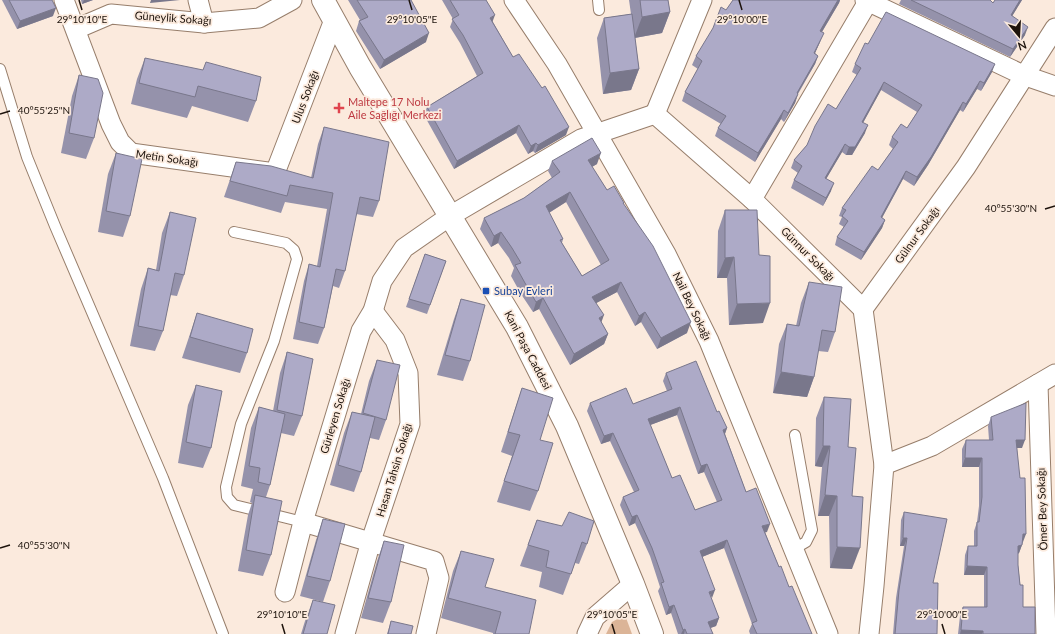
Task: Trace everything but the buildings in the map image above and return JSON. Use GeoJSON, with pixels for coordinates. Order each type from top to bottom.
{"type":"FeatureCollection","features":[{"type":"Feature","properties":{"kind":"street","name":"Metin Sokağı"},"geometry":{"type":"LineString","coordinates":[[64,0],[111,124],[120,142],[131,153],[275,173]]}},
{"type":"Feature","properties":{"kind":"street"},"geometry":{"type":"LineString","coordinates":[[198,0],[204,23]]}},
{"type":"Feature","properties":{"kind":"street","name":"Güneylik Sokağı"},"geometry":{"type":"LineString","coordinates":[[76,29],[111,14],[204,23],[259,18],[292,0]]}},
{"type":"Feature","properties":{"kind":"street","name":"Kani Paşa Caddesi"},"geometry":{"type":"LineString","coordinates":[[323,0],[517,327],[567,426],[633,584],[652,634]]}},
{"type":"Feature","properties":{"kind":"street","name":"Nail Bey Sokağı"},"geometry":{"type":"LineString","coordinates":[[514,0],[557,64],[598,132],[666,254],[709,341],[828,634]]}},
{"type":"Feature","properties":{"kind":"street"},"geometry":{"type":"LineString","coordinates":[[450,216],[581,139],[598,132],[656,114],[702,0]]}},
{"type":"Feature","properties":{"kind":"street"},"geometry":{"type":"LineString","coordinates":[[752,199],[867,0],[1023,75],[1055,86]]}},
{"type":"Feature","properties":{"kind":"street","name":"Ulus Sokağı"},"geometry":{"type":"LineString","coordinates":[[275,173],[334,20]]}},
{"type":"Feature","properties":{"kind":"street","name":"Gülnur Sokağı"},"geometry":{"type":"LineString","coordinates":[[863,309],[966,167],[1023,75],[1055,28]]}},
{"type":"Feature","properties":{"kind":"street","name":"Günnur Sokağı"},"geometry":{"type":"LineString","coordinates":[[656,114],[752,199],[863,309]]}},
{"type":"Feature","properties":{"kind":"street","name":"Gürleyen Sokağı"},"geometry":{"type":"LineString","coordinates":[[285,592],[303,522],[361,331],[373,312],[382,281],[404,248],[450,216]]}},
{"type":"Feature","properties":{"kind":"street"},"geometry":{"type":"LineString","coordinates":[[863,309],[884,465],[874,586],[868,634]]}},
{"type":"Feature","properties":{"kind":"street","name":"Hasan Tahsin Sokağı"},"geometry":{"type":"LineString","coordinates":[[344,634],[371,542],[410,424],[408,373],[395,340],[373,312]]}},
{"type":"Feature","properties":{"kind":"street"},"geometry":{"type":"LineString","coordinates":[[884,465],[932,446],[1055,374]]}},
{"type":"Feature","properties":{"kind":"street","name":"Ömer Bey Sokağı"},"geometry":{"type":"LineString","coordinates":[[1038,384],[1046,634]]}},
{"type":"Feature","properties":{"kind":"street"},"geometry":{"type":"LineString","coordinates":[[303,522],[434,560],[439,578],[426,634]]}},
{"type":"Feature","properties":{"kind":"street"},"geometry":{"type":"LineString","coordinates":[[587,634],[596,617],[633,584]]}},
{"type":"Feature","properties":{"kind":"lane"},"geometry":{"type":"LineString","coordinates":[[0,69],[30,164],[63,247],[163,478],[223,634]]}},
{"type":"Feature","properties":{"kind":"lane"},"geometry":{"type":"LineString","coordinates":[[234,232],[286,243],[294,250],[297,259],[274,341],[241,424],[226,487],[227,497],[234,505],[303,522]]}},
{"type":"Feature","properties":{"kind":"lane"},"geometry":{"type":"LineString","coordinates":[[794,549],[806,542],[812,530],[795,435]]}},
{"type":"Feature","properties":{"kind":"shaded area"},"geometry":{"type":"Polygon","coordinates":[[[625,615],[632,634],[606,634],[612,622],[625,615]]]}},
{"type":"Feature","properties":{"kind":"place","name":"Maltepe 17 Nolu Aile Sağlığı Merkezi"},"geometry":{"type":"Point","coordinates":[339,108]}},
{"type":"Feature","properties":{"kind":"place","name":"Subay Evleri"},"geometry":{"type":"Point","coordinates":[486,291]}}]}
